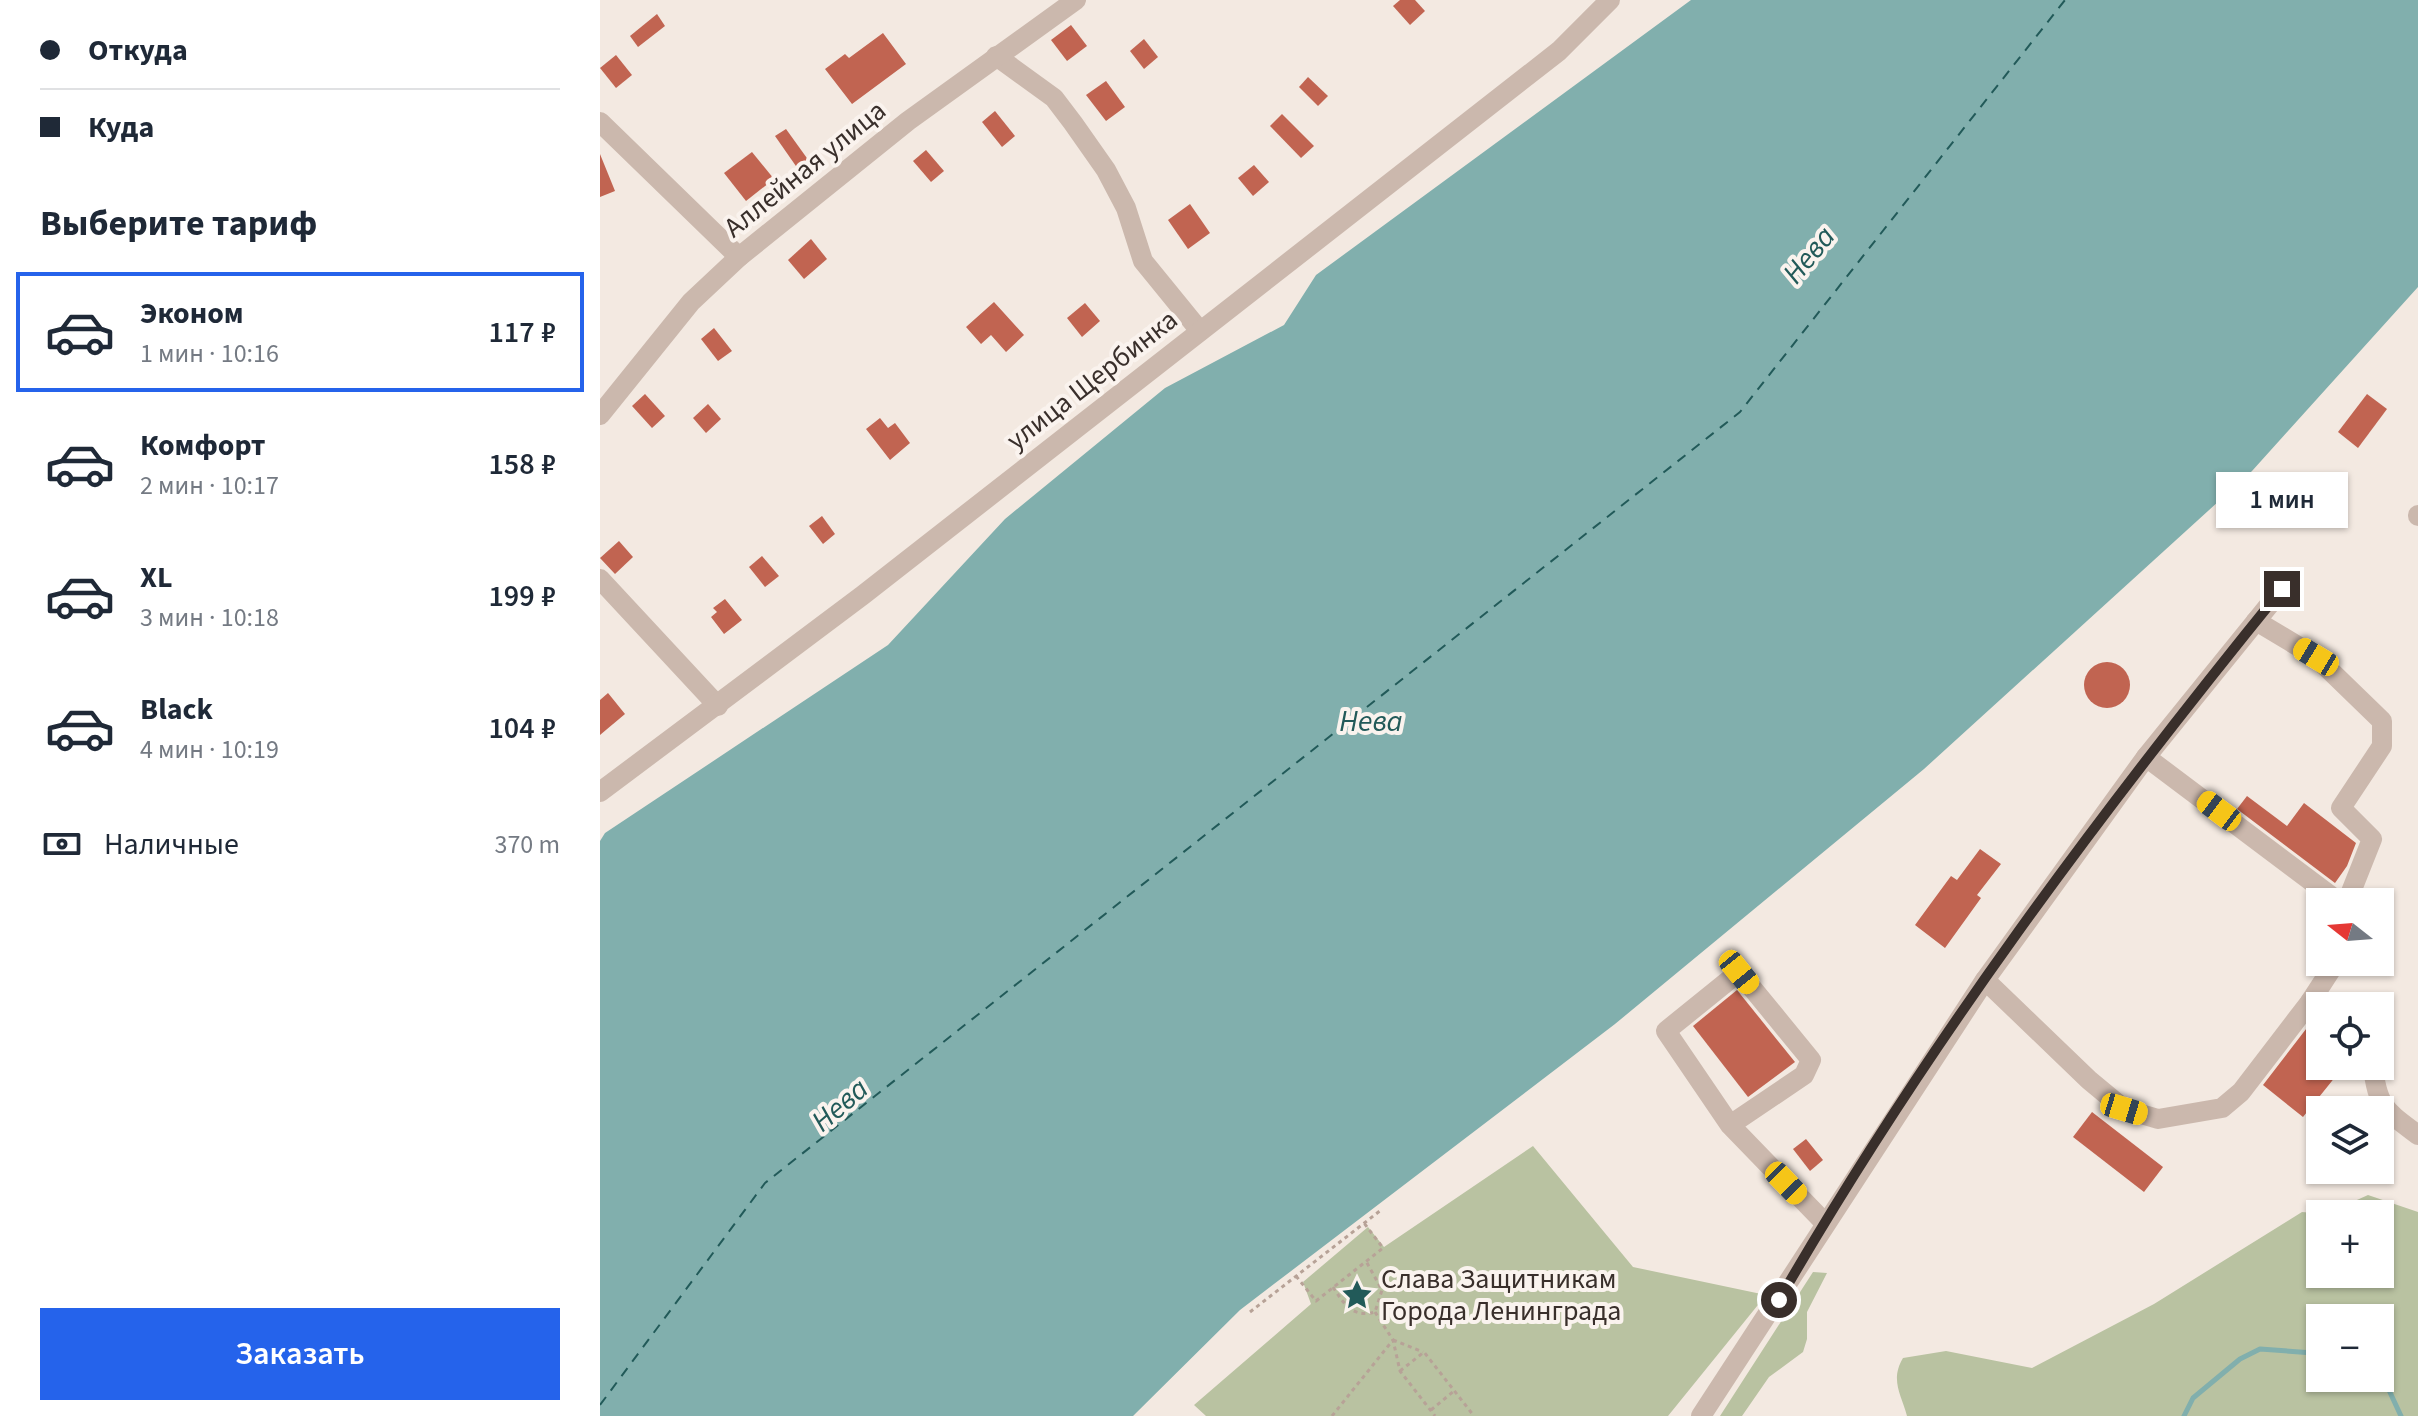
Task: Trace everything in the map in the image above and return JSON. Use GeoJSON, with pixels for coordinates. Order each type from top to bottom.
{"type":"FeatureCollection","features":[{"type":"Feature","properties":{"kind":"street","name":"Аллейная улица"},"geometry":{"type":"LineString","coordinates":[[600,415],[691,302],[739,257],[908,121],[1076,0]]}},
{"type":"Feature","properties":{"kind":"street","name":"улица Щербинка"},"geometry":{"type":"LineString","coordinates":[[600,792],[718,706],[1559,51],[1610,0]]}},
{"type":"Feature","properties":{"kind":"street"},"geometry":{"type":"LineString","coordinates":[[996,56],[1054,98],[1073,123],[1106,170],[1126,208],[1143,261],[1200,331]]}},
{"type":"Feature","properties":{"kind":"street"},"geometry":{"type":"LineString","coordinates":[[600,122],[739,257]]}},
{"type":"Feature","properties":{"kind":"street"},"geometry":{"type":"LineString","coordinates":[[600,579],[718,706]]}},
{"type":"Feature","properties":{"kind":"street"},"geometry":{"type":"LineString","coordinates":[[1701,1416],[1779,1300],[1824,1222],[1985,980],[2146,757],[2282,589]]}},
{"type":"Feature","properties":{"kind":"street"},"geometry":{"type":"LineString","coordinates":[[2256,621],[2316,657],[2382,721],[2382,746],[2341,808],[2372,839],[2353,888]]}},
{"type":"Feature","properties":{"kind":"street"},"geometry":{"type":"LineString","coordinates":[[2146,757],[2320,888]]}},
{"type":"Feature","properties":{"kind":"street"},"geometry":{"type":"LineString","coordinates":[[1730,1125],[1804,1075],[1811,1060],[1739,972],[1666,1031],[1730,1125],[1824,1222]]}},
{"type":"Feature","properties":{"kind":"street"},"geometry":{"type":"LineString","coordinates":[[1985,980],[2089,1080],[2124,1109],[2158,1119],[2222,1108],[2241,1092],[2306,1016]]}},
{"type":"Feature","properties":{"kind":"street"},"geometry":{"type":"LineString","coordinates":[[2374,1080],[2376,1096],[2383,1109],[2418,1135]]}},
{"type":"Feature","properties":{"kind":"path"},"geometry":{"type":"LineString","coordinates":[[1250,1312],[1381,1210]]}},
{"type":"Feature","properties":{"kind":"path"},"geometry":{"type":"LineString","coordinates":[[1296,1276],[1316,1301],[1383,1248],[1364,1223]]}},
{"type":"Feature","properties":{"kind":"path"},"geometry":{"type":"LineString","coordinates":[[1366,1261],[1382,1290],[1375,1312]]}},
{"type":"Feature","properties":{"kind":"path"},"geometry":{"type":"LineString","coordinates":[[1333,1287],[1345,1306],[1356,1314],[1375,1312]]}},
{"type":"Feature","properties":{"kind":"path"},"geometry":{"type":"LineString","coordinates":[[1375,1312],[1393,1340],[1400,1371],[1435,1416]]}},
{"type":"Feature","properties":{"kind":"path"},"geometry":{"type":"LineString","coordinates":[[1393,1340],[1424,1352],[1474,1416]]}},
{"type":"Feature","properties":{"kind":"path"},"geometry":{"type":"LineString","coordinates":[[1332,1416],[1393,1340]]}},
{"type":"Feature","properties":{"kind":"path"},"geometry":{"type":"LineString","coordinates":[[1400,1371],[1424,1352]]}},
{"type":"Feature","properties":{"kind":"path"},"geometry":{"type":"LineString","coordinates":[[1431,1410],[1454,1391]]}},
{"type":"Feature","properties":{"kind":"green space"},"geometry":{"type":"Polygon","coordinates":[[[1533,1146],[1633,1267],[1766,1295],[1668,1416],[1206,1416],[1194,1405],[1311,1304],[1303,1282],[1368,1227],[1384,1247],[1533,1146]]]}},
{"type":"Feature","properties":{"kind":"green space"},"geometry":{"type":"Polygon","coordinates":[[[2368,1195],[2383,1200],[2357,1200],[2368,1195]]]}},
{"type":"Feature","properties":{"kind":"green space"},"geometry":{"type":"Polygon","coordinates":[[[2394,1204],[2418,1212],[2418,1416],[1907,1416],[1897,1380],[1903,1358],[1946,1351],[2032,1368],[2154,1304],[2306,1212],[2306,1288],[2394,1288],[2394,1204]]]}},
{"type":"Feature","properties":{"kind":"green space"},"geometry":{"type":"Polygon","coordinates":[[[1813,1272],[1827,1273],[1807,1312],[1807,1339],[1803,1352],[1769,1377],[1742,1416],[1720,1416],[1813,1272]]]}},
{"type":"Feature","properties":{"kind":"water","name":"Нева"},"geometry":{"type":"Polygon","coordinates":[[[1691,0],[2418,0],[2418,287],[2252,471],[1924,769],[1615,1024],[1240,1310],[1133,1416],[600,1416],[600,841],[605,833],[888,645],[1005,519],[1165,388],[1284,325],[1316,275],[1691,0]]]}},
{"type":"Feature","properties":{"kind":"building"},"geometry":{"type":"Polygon","coordinates":[[[1400,0],[1415,0],[1425,11],[1410,25],[1393,6],[1400,0]]]}},
{"type":"Feature","properties":{"kind":"building"},"geometry":{"type":"Polygon","coordinates":[[[657,14],[665,26],[638,47],[630,36],[657,14]]]}},
{"type":"Feature","properties":{"kind":"building"},"geometry":{"type":"Polygon","coordinates":[[[1071,25],[1087,46],[1067,61],[1051,40],[1071,25]]]}},
{"type":"Feature","properties":{"kind":"building"},"geometry":{"type":"Polygon","coordinates":[[[883,33],[906,64],[852,104],[825,69],[845,54],[849,58],[883,33]]]}},
{"type":"Feature","properties":{"kind":"building"},"geometry":{"type":"Polygon","coordinates":[[[1144,39],[1158,57],[1144,69],[1130,51],[1144,39]]]}},
{"type":"Feature","properties":{"kind":"building"},"geometry":{"type":"Polygon","coordinates":[[[616,55],[632,75],[616,88],[600,68],[616,55]]]}},
{"type":"Feature","properties":{"kind":"building"},"geometry":{"type":"Polygon","coordinates":[[[1308,77],[1328,96],[1318,106],[1299,87],[1308,77]]]}},
{"type":"Feature","properties":{"kind":"building"},"geometry":{"type":"Polygon","coordinates":[[[1106,81],[1125,107],[1106,121],[1086,95],[1106,81]]]}},
{"type":"Feature","properties":{"kind":"building"},"geometry":{"type":"Polygon","coordinates":[[[995,111],[1015,136],[1002,147],[982,122],[995,111]]]}},
{"type":"Feature","properties":{"kind":"building"},"geometry":{"type":"Polygon","coordinates":[[[1282,114],[1314,146],[1301,158],[1270,126],[1282,114]]]}},
{"type":"Feature","properties":{"kind":"building"},"geometry":{"type":"Polygon","coordinates":[[[786,129],[809,161],[798,169],[775,136],[786,129]]]}},
{"type":"Feature","properties":{"kind":"building"},"geometry":{"type":"Polygon","coordinates":[[[926,150],[944,171],[931,182],[913,161],[926,150]]]}},
{"type":"Feature","properties":{"kind":"building"},"geometry":{"type":"Polygon","coordinates":[[[752,152],[774,179],[746,201],[724,173],[752,152]]]}},
{"type":"Feature","properties":{"kind":"building"},"geometry":{"type":"Polygon","coordinates":[[[600,154],[615,191],[600,197],[600,154]]]}},
{"type":"Feature","properties":{"kind":"building"},"geometry":{"type":"Polygon","coordinates":[[[1254,165],[1269,182],[1253,196],[1238,178],[1254,165]]]}},
{"type":"Feature","properties":{"kind":"building"},"geometry":{"type":"Polygon","coordinates":[[[1190,204],[1210,233],[1188,249],[1168,220],[1190,204]]]}},
{"type":"Feature","properties":{"kind":"building"},"geometry":{"type":"Polygon","coordinates":[[[811,239],[827,259],[804,279],[788,260],[811,239]]]}},
{"type":"Feature","properties":{"kind":"building"},"geometry":{"type":"Polygon","coordinates":[[[994,302],[1024,335],[1006,352],[991,335],[981,344],[966,327],[994,302]]]}},
{"type":"Feature","properties":{"kind":"building"},"geometry":{"type":"Polygon","coordinates":[[[1085,303],[1100,321],[1082,337],[1067,318],[1085,303]]]}},
{"type":"Feature","properties":{"kind":"building"},"geometry":{"type":"Polygon","coordinates":[[[714,328],[732,351],[718,361],[701,339],[714,328]]]}},
{"type":"Feature","properties":{"kind":"building"},"geometry":{"type":"Polygon","coordinates":[[[645,394],[665,416],[652,428],[632,406],[645,394]]]}},
{"type":"Feature","properties":{"kind":"building"},"geometry":{"type":"Polygon","coordinates":[[[2367,394],[2387,409],[2358,448],[2338,432],[2367,394]]]}},
{"type":"Feature","properties":{"kind":"building"},"geometry":{"type":"Polygon","coordinates":[[[708,404],[721,419],[706,433],[693,418],[708,404]]]}},
{"type":"Feature","properties":{"kind":"building"},"geometry":{"type":"Polygon","coordinates":[[[880,418],[888,428],[895,423],[910,443],[890,460],[866,429],[880,418]]]}},
{"type":"Feature","properties":{"kind":"building"},"geometry":{"type":"Polygon","coordinates":[[[822,516],[835,534],[823,544],[809,526],[822,516]]]}},
{"type":"Feature","properties":{"kind":"building"},"geometry":{"type":"Polygon","coordinates":[[[619,541],[633,557],[615,574],[600,558],[619,541]]]}},
{"type":"Feature","properties":{"kind":"building"},"geometry":{"type":"Polygon","coordinates":[[[762,556],[779,576],[765,587],[749,567],[762,556]]]}},
{"type":"Feature","properties":{"kind":"building"},"geometry":{"type":"Polygon","coordinates":[[[725,599],[742,620],[724,634],[711,617],[717,612],[713,608],[725,599]]]}},
{"type":"Feature","properties":{"kind":"building"},"geometry":{"type":"Polygon","coordinates":[[[2107,662],[2123,669],[2130,685],[2123,701],[2107,708],[2091,701],[2084,685],[2091,669],[2107,662]]]}},
{"type":"Feature","properties":{"kind":"building"},"geometry":{"type":"Polygon","coordinates":[[[608,693],[625,714],[600,735],[600,700],[608,693]]]}},
{"type":"Feature","properties":{"kind":"building"},"geometry":{"type":"Polygon","coordinates":[[[2247,796],[2287,826],[2304,803],[2356,843],[2347,866],[2335,883],[2237,809],[2247,796]]]}},
{"type":"Feature","properties":{"kind":"building"},"geometry":{"type":"Polygon","coordinates":[[[1980,849],[2001,864],[1977,895],[1981,898],[1945,948],[1915,925],[1951,876],[1957,880],[1980,849]]]}},
{"type":"Feature","properties":{"kind":"building"},"geometry":{"type":"Polygon","coordinates":[[[1737,990],[1795,1062],[1748,1097],[1693,1026],[1737,990]]]}},
{"type":"Feature","properties":{"kind":"building"},"geometry":{"type":"Polygon","coordinates":[[[2306,1029],[2306,1080],[2333,1080],[2320,1096],[2306,1096],[2306,1113],[2303,1117],[2263,1085],[2306,1029]]]}},
{"type":"Feature","properties":{"kind":"building"},"geometry":{"type":"Polygon","coordinates":[[[2092,1112],[2163,1167],[2144,1192],[2073,1137],[2092,1112]]]}},
{"type":"Feature","properties":{"kind":"building"},"geometry":{"type":"Polygon","coordinates":[[[1806,1139],[1823,1160],[1810,1171],[1793,1149],[1806,1139]]]}},
{"type":"Feature","properties":{"kind":"waterway"},"geometry":{"type":"LineString","coordinates":[[2184,1416],[2193,1398],[2240,1359],[2260,1349],[2306,1352]]}},
{"type":"Feature","properties":{"kind":"waterway"},"geometry":{"type":"LineString","coordinates":[[2390,1392],[2401,1416]]}},
{"type":"Feature","properties":{"kind":"ferry route"},"geometry":{"type":"LineString","coordinates":[[600,1405],[765,1183],[1740,412],[2065,0]]}},
{"type":"Feature","properties":{"kind":"place","name":"Слава Защитникам Города Ленинграда"},"geometry":{"type":"Point","coordinates":[1357,1295]}},
{"type":"Feature","properties":{"kind":"route"},"geometry":{"type":"LineString","coordinates":[[1779,1300],[1824,1222],[1985,980],[2146,757],[2282,589]]}}]}
